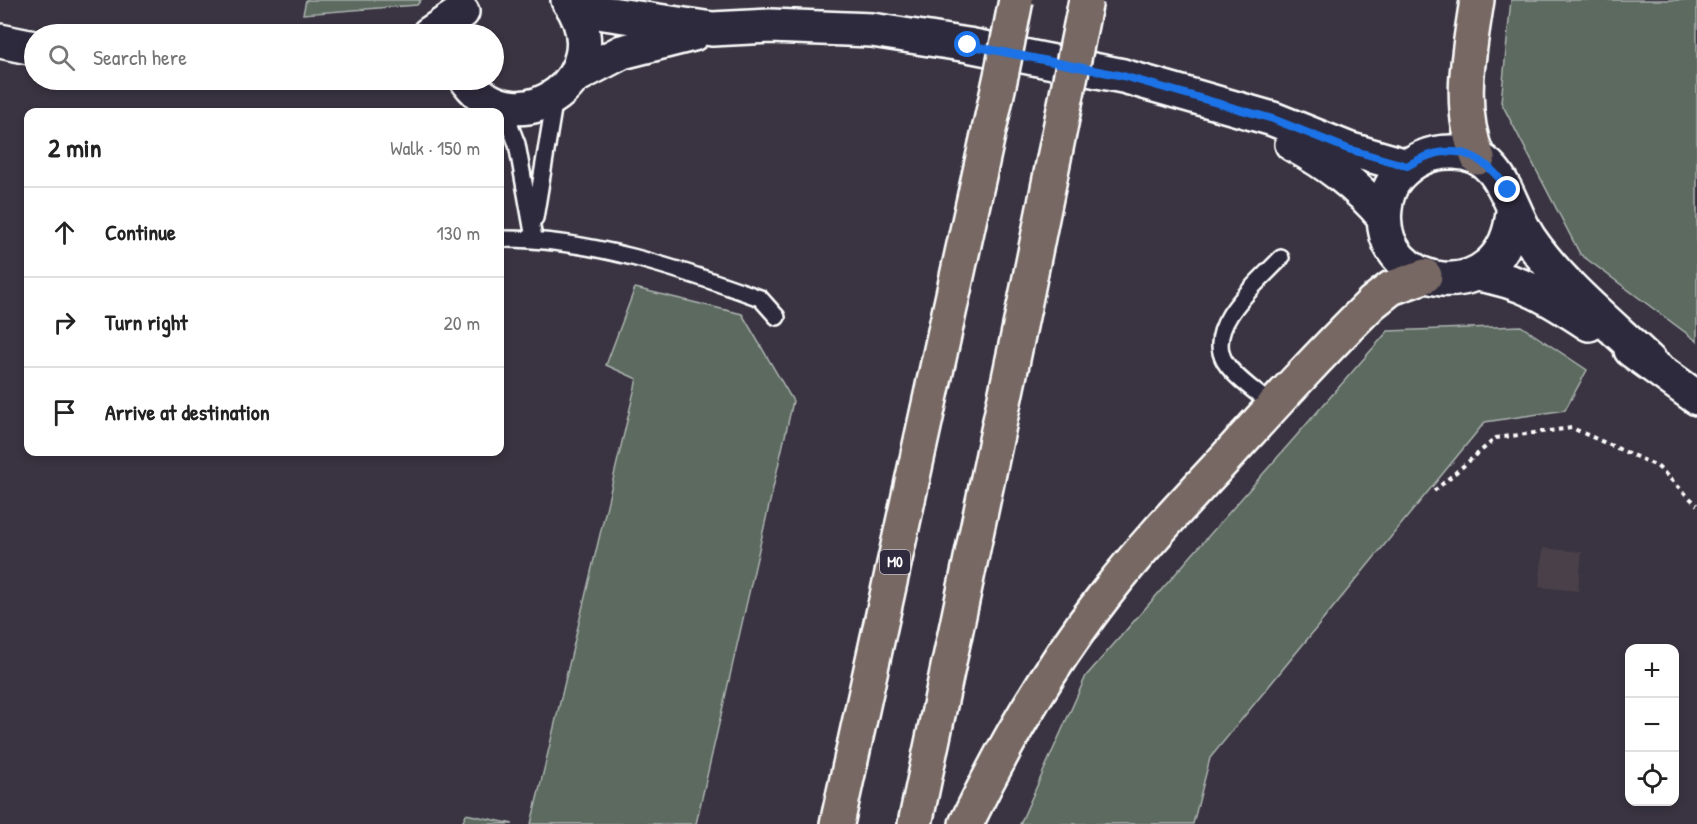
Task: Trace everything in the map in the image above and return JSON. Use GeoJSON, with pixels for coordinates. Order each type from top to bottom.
{"type":"FeatureCollection","features":[{"type":"Feature","properties":{"kind":"highway"},"geometry":{"type":"LineString","coordinates":[[1002,72],[1006,0]]}},
{"type":"Feature","properties":{"kind":"highway","name":"M0"},"geometry":{"type":"LineString","coordinates":[[837,824],[953,300],[1016,0]]}},
{"type":"Feature","properties":{"kind":"highway"},"geometry":{"type":"LineString","coordinates":[[915,824],[1086,0]]}},
{"type":"Feature","properties":{"kind":"highway"},"geometry":{"type":"LineString","coordinates":[[1477,0],[1466,70],[1465,103],[1469,136],[1478,158]]}},
{"type":"Feature","properties":{"kind":"highway"},"geometry":{"type":"LineString","coordinates":[[966,824],[1021,717],[1105,595],[1144,547],[1273,406],[1372,303],[1391,288],[1425,276]]}},
{"type":"Feature","properties":{"kind":"main road"},"geometry":{"type":"LineString","coordinates":[[568,0],[604,13],[712,29]]}},
{"type":"Feature","properties":{"kind":"main road"},"geometry":{"type":"LineString","coordinates":[[565,87],[584,50],[583,32],[577,12],[568,0]]}},
{"type":"Feature","properties":{"kind":"main road"},"geometry":{"type":"LineString","coordinates":[[448,24],[463,16]]}},
{"type":"Feature","properties":{"kind":"main road"},"geometry":{"type":"LineString","coordinates":[[476,90],[486,98],[502,105],[518,107],[534,105],[622,52],[712,29],[770,26],[872,30],[919,36],[1123,76],[1216,105],[1273,119],[1348,149],[1407,166]]}},
{"type":"Feature","properties":{"kind":"main road"},"geometry":{"type":"LineString","coordinates":[[0,41],[24,46]]}},
{"type":"Feature","properties":{"kind":"main road"},"geometry":{"type":"LineString","coordinates":[[1216,105],[1339,172],[1363,192],[1384,217]]}},
{"type":"Feature","properties":{"kind":"main road"},"geometry":{"type":"LineString","coordinates":[[1441,152],[1460,152],[1478,158],[1495,172],[1508,190],[1513,211],[1512,230],[1504,248],[1493,263],[1477,273],[1460,279],[1442,280],[1425,276],[1409,267],[1396,253],[1387,236],[1384,217],[1386,198],[1394,181],[1407,166],[1423,156],[1441,152]]}},
{"type":"Feature","properties":{"kind":"main road"},"geometry":{"type":"LineString","coordinates":[[1513,211],[1547,263],[1649,361],[1697,398]]}},
{"type":"Feature","properties":{"kind":"main road"},"geometry":{"type":"LineString","coordinates":[[1477,273],[1524,285],[1649,361]]}},
{"type":"Feature","properties":{"kind":"lane"},"geometry":{"type":"LineString","coordinates":[[534,231],[565,87]]}},
{"type":"Feature","properties":{"kind":"lane"},"geometry":{"type":"LineString","coordinates":[[504,110],[517,144],[534,231]]}},
{"type":"Feature","properties":{"kind":"lane"},"geometry":{"type":"LineString","coordinates":[[504,238],[534,231],[730,287],[760,298],[777,317]]}},
{"type":"Feature","properties":{"kind":"lane"},"geometry":{"type":"LineString","coordinates":[[1273,406],[1232,370],[1222,355],[1220,339],[1224,325],[1232,312],[1281,258]]}},
{"type":"Feature","properties":{"kind":"path"},"geometry":{"type":"LineString","coordinates":[[1434,491],[1496,438],[1572,428],[1657,466],[1697,505]]}},
{"type":"Feature","properties":{"kind":"shaded area"},"geometry":{"type":"Polygon","coordinates":[[[1543,548],[1582,552],[1578,591],[1539,587],[1543,548]]]}},
{"type":"Feature","properties":{"kind":"green space"},"geometry":{"type":"Polygon","coordinates":[[[306,0],[421,0],[417,5],[303,14],[306,0]]]}},
{"type":"Feature","properties":{"kind":"green space"},"geometry":{"type":"Polygon","coordinates":[[[1511,0],[1697,0],[1697,341],[1580,254],[1501,102],[1511,0]]]}},
{"type":"Feature","properties":{"kind":"green space"},"geometry":{"type":"Polygon","coordinates":[[[635,288],[742,314],[793,401],[696,824],[531,824],[637,379],[606,365],[635,288]]]}},
{"type":"Feature","properties":{"kind":"green space"},"geometry":{"type":"Polygon","coordinates":[[[1521,326],[1587,370],[1565,410],[1485,422],[1210,758],[1193,824],[1020,824],[1086,676],[1388,331],[1521,326]]]}},
{"type":"Feature","properties":{"kind":"green space"},"geometry":{"type":"Polygon","coordinates":[[[466,814],[513,824],[462,824],[466,814]]]}},
{"type":"Feature","properties":{"kind":"route"},"geometry":{"type":"LineString","coordinates":[[968,45],[1123,76],[1216,105],[1273,119],[1348,149],[1407,166],[1423,156],[1441,152],[1460,152],[1478,158],[1495,172],[1508,190]]}}]}
